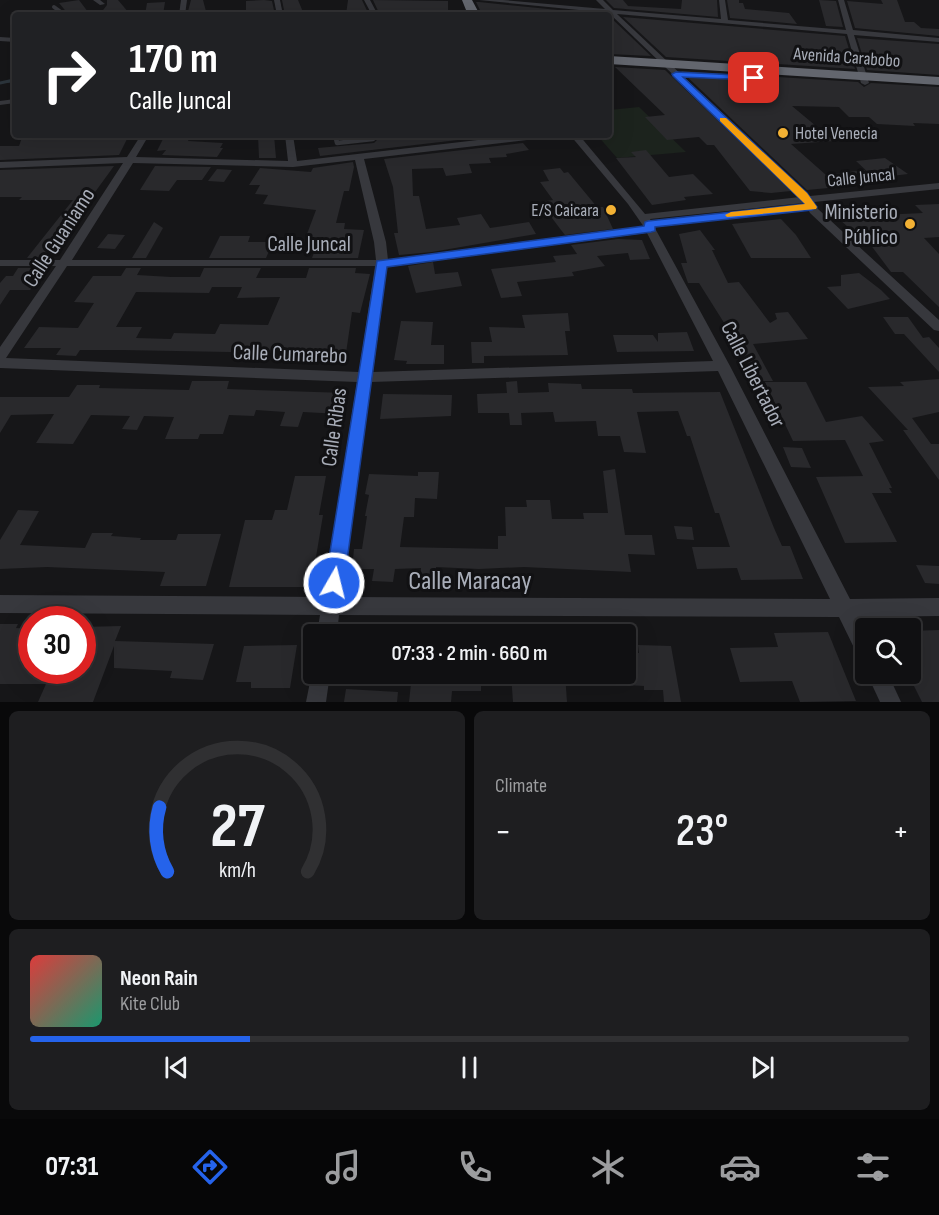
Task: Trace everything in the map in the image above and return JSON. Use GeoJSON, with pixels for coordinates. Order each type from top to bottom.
{"type":"FeatureCollection","features":[{"type":"Feature","properties":{"kind":"highway","name":"Avenida Carabobo"},"geometry":{"type":"LineString","coordinates":[[612,60],[864,79],[939,87]]}},
{"type":"Feature","properties":{"kind":"highway","name":"Avenida Carabobo"},"geometry":{"type":"LineString","coordinates":[[612,71],[939,81]]}},
{"type":"Feature","properties":{"kind":"street"},"geometry":{"type":"LineString","coordinates":[[482,0],[939,40]]}},
{"type":"Feature","properties":{"kind":"street"},"geometry":{"type":"LineString","coordinates":[[599,0],[939,327]]}},
{"type":"Feature","properties":{"kind":"street"},"geometry":{"type":"LineString","coordinates":[[722,0],[725,22]]}},
{"type":"Feature","properties":{"kind":"street"},"geometry":{"type":"LineString","coordinates":[[841,0],[864,79]]}},
{"type":"Feature","properties":{"kind":"street","name":"Calle Guaniamo"},"geometry":{"type":"LineString","coordinates":[[0,357],[66,262],[132,160],[143,138]]}},
{"type":"Feature","properties":{"kind":"street"},"geometry":{"type":"LineString","coordinates":[[289,138],[293,164]]}},
{"type":"Feature","properties":{"kind":"street"},"geometry":{"type":"LineString","coordinates":[[0,165],[132,160],[293,164],[513,138]]}},
{"type":"Feature","properties":{"kind":"street","name":"Calle Libertador"},"geometry":{"type":"LineString","coordinates":[[577,138],[648,223],[723,366],[855,630]]}},
{"type":"Feature","properties":{"kind":"street","name":"Calle Ribas"},"geometry":{"type":"LineString","coordinates":[[328,624],[381,264],[380,242],[359,157]]}},
{"type":"Feature","properties":{"kind":"street","name":"Calle Juncal"},"geometry":{"type":"LineString","coordinates":[[0,263],[381,264],[648,223],[939,186]]}},
{"type":"Feature","properties":{"kind":"street","name":"Calle Juncal"},"geometry":{"type":"LineString","coordinates":[[809,203],[939,193]]}},
{"type":"Feature","properties":{"kind":"street","name":"Calle Cumarebo"},"geometry":{"type":"LineString","coordinates":[[0,363],[365,376],[723,366]]}},
{"type":"Feature","properties":{"kind":"street","name":"Calle Maracay"},"geometry":{"type":"LineString","coordinates":[[0,604],[939,607]]}},
{"type":"Feature","properties":{"kind":"street"},"geometry":{"type":"LineString","coordinates":[[316,702],[319,684]]}},
{"type":"Feature","properties":{"kind":"street"},"geometry":{"type":"LineString","coordinates":[[882,684],[891,702]]}},
{"type":"Feature","properties":{"kind":"lane"},"geometry":{"type":"LineString","coordinates":[[54,7],[61,12]]}},
{"type":"Feature","properties":{"kind":"lane"},"geometry":{"type":"LineString","coordinates":[[336,138],[337,143],[373,139]]}},
{"type":"Feature","properties":{"kind":"shaded area"},"geometry":{"type":"Polygon","coordinates":[[[639,107],[686,152],[617,158],[600,138],[612,138],[612,110],[639,107]]]}},
{"type":"Feature","properties":{"kind":"building"},"geometry":{"type":"Polygon","coordinates":[[[79,0],[88,12],[66,12],[59,3],[79,0]]]}},
{"type":"Feature","properties":{"kind":"building"},"geometry":{"type":"Polygon","coordinates":[[[107,0],[118,0],[128,12],[102,12],[107,5],[107,0]]]}},
{"type":"Feature","properties":{"kind":"building"},"geometry":{"type":"Polygon","coordinates":[[[191,0],[203,0],[206,12],[188,12],[191,0]]]}},
{"type":"Feature","properties":{"kind":"building"},"geometry":{"type":"Polygon","coordinates":[[[282,0],[298,0],[303,12],[284,12],[282,0]]]}},
{"type":"Feature","properties":{"kind":"building"},"geometry":{"type":"Polygon","coordinates":[[[348,0],[362,0],[368,12],[346,12],[348,0]]]}},
{"type":"Feature","properties":{"kind":"building"},"geometry":{"type":"Polygon","coordinates":[[[373,0],[448,1],[448,12],[379,12],[373,0]]]}},
{"type":"Feature","properties":{"kind":"building"},"geometry":{"type":"Polygon","coordinates":[[[606,0],[623,0],[628,6],[681,9],[682,0],[717,0],[718,17],[614,8],[606,0]]]}},
{"type":"Feature","properties":{"kind":"building"},"geometry":{"type":"Polygon","coordinates":[[[727,0],[739,0],[745,9],[789,13],[797,24],[730,18],[727,0]]]}},
{"type":"Feature","properties":{"kind":"building"},"geometry":{"type":"Polygon","coordinates":[[[819,0],[836,1],[843,27],[826,26],[819,0]]]}},
{"type":"Feature","properties":{"kind":"building"},"geometry":{"type":"Polygon","coordinates":[[[881,0],[897,0],[905,22],[914,22],[921,28],[939,29],[939,36],[855,28],[847,1],[883,4],[881,0]]]}},
{"type":"Feature","properties":{"kind":"building"},"geometry":{"type":"Polygon","coordinates":[[[246,1],[272,1],[274,12],[246,12],[246,1]]]}},
{"type":"Feature","properties":{"kind":"building"},"geometry":{"type":"Polygon","coordinates":[[[165,2],[163,12],[146,12],[147,3],[165,2]]]}},
{"type":"Feature","properties":{"kind":"building"},"geometry":{"type":"Polygon","coordinates":[[[476,2],[568,11],[568,12],[481,12],[476,2]]]}},
{"type":"Feature","properties":{"kind":"building"},"geometry":{"type":"Polygon","coordinates":[[[623,17],[845,36],[855,69],[666,57],[623,17]]]}},
{"type":"Feature","properties":{"kind":"building"},"geometry":{"type":"Polygon","coordinates":[[[612,19],[651,56],[612,54],[612,19]]]}},
{"type":"Feature","properties":{"kind":"building"},"geometry":{"type":"Polygon","coordinates":[[[857,38],[939,44],[939,75],[867,70],[857,38]]]}},
{"type":"Feature","properties":{"kind":"building"},"geometry":{"type":"Polygon","coordinates":[[[615,67],[665,70],[791,191],[771,193],[750,191],[714,145],[707,145],[699,137],[667,140],[645,117],[665,115],[615,67]]]}},
{"type":"Feature","properties":{"kind":"building"},"geometry":{"type":"Polygon","coordinates":[[[681,71],[858,82],[864,87],[871,83],[939,87],[939,124],[913,123],[915,126],[877,124],[869,117],[849,117],[839,107],[792,106],[834,141],[791,144],[826,175],[864,170],[872,176],[856,161],[885,158],[908,174],[875,178],[881,183],[807,190],[681,71]]]}},
{"type":"Feature","properties":{"kind":"building"},"geometry":{"type":"Polygon","coordinates":[[[22,138],[128,138],[119,155],[0,160],[0,146],[19,146],[22,138]]]}},
{"type":"Feature","properties":{"kind":"building"},"geometry":{"type":"Polygon","coordinates":[[[164,138],[190,138],[188,141],[223,143],[220,148],[223,148],[217,157],[162,155],[166,150],[157,151],[164,138]]]}},
{"type":"Feature","properties":{"kind":"building"},"geometry":{"type":"Polygon","coordinates":[[[258,138],[274,138],[276,158],[259,158],[258,138]]]}},
{"type":"Feature","properties":{"kind":"building"},"geometry":{"type":"Polygon","coordinates":[[[376,138],[475,138],[320,156],[318,148],[374,143],[376,138]]]}},
{"type":"Feature","properties":{"kind":"building"},"geometry":{"type":"Polygon","coordinates":[[[523,143],[529,150],[506,154],[507,157],[489,158],[491,163],[469,164],[472,173],[446,176],[443,168],[412,169],[413,196],[419,196],[426,229],[460,225],[457,218],[481,214],[490,228],[529,222],[536,234],[432,252],[399,255],[394,233],[398,233],[393,187],[384,159],[523,143]]]}},
{"type":"Feature","properties":{"kind":"building"},"geometry":{"type":"Polygon","coordinates":[[[646,150],[669,177],[693,174],[713,194],[684,197],[686,200],[652,205],[616,158],[636,157],[631,152],[646,150]]]}},
{"type":"Feature","properties":{"kind":"building"},"geometry":{"type":"Polygon","coordinates":[[[353,162],[349,191],[344,191],[336,223],[345,223],[344,229],[364,230],[358,258],[312,258],[315,250],[301,250],[316,210],[263,204],[268,195],[255,194],[260,185],[249,185],[260,168],[311,172],[313,168],[353,162]]]}},
{"type":"Feature","properties":{"kind":"building"},"geometry":{"type":"Polygon","coordinates":[[[114,166],[47,258],[27,258],[73,200],[19,200],[22,197],[0,197],[0,170],[114,166]]]}},
{"type":"Feature","properties":{"kind":"building"},"geometry":{"type":"Polygon","coordinates":[[[155,166],[211,167],[202,180],[177,180],[169,191],[140,190],[155,166]]]}},
{"type":"Feature","properties":{"kind":"building"},"geometry":{"type":"Polygon","coordinates":[[[560,168],[564,173],[568,172],[597,207],[603,207],[613,229],[565,235],[540,202],[553,200],[540,182],[549,181],[543,170],[560,168]]]}},
{"type":"Feature","properties":{"kind":"building"},"geometry":{"type":"Polygon","coordinates":[[[217,169],[232,170],[224,182],[208,181],[217,169]]]}},
{"type":"Feature","properties":{"kind":"building"},"geometry":{"type":"Polygon","coordinates":[[[939,204],[939,237],[924,238],[939,254],[939,307],[903,272],[891,272],[861,232],[855,233],[832,213],[872,208],[881,215],[923,213],[915,205],[939,204]]]}},
{"type":"Feature","properties":{"kind":"building"},"geometry":{"type":"Polygon","coordinates":[[[781,219],[796,235],[811,258],[751,258],[732,224],[781,219]]]}},
{"type":"Feature","properties":{"kind":"building"},"geometry":{"type":"Polygon","coordinates":[[[154,222],[163,228],[146,258],[132,258],[154,222]]]}},
{"type":"Feature","properties":{"kind":"building"},"geometry":{"type":"Polygon","coordinates":[[[700,230],[715,250],[712,250],[728,283],[739,282],[770,323],[777,319],[775,313],[788,312],[808,339],[753,344],[773,381],[757,381],[738,345],[699,283],[688,283],[681,263],[687,263],[679,234],[700,230]]]}},
{"type":"Feature","properties":{"kind":"building"},"geometry":{"type":"Polygon","coordinates":[[[108,234],[125,235],[115,249],[97,248],[108,234]]]}},
{"type":"Feature","properties":{"kind":"building"},"geometry":{"type":"Polygon","coordinates":[[[220,236],[250,236],[248,242],[273,242],[266,258],[209,258],[220,236]]]}},
{"type":"Feature","properties":{"kind":"building"},"geometry":{"type":"Polygon","coordinates":[[[618,239],[642,240],[650,259],[630,260],[628,253],[597,256],[605,266],[572,272],[574,276],[517,282],[522,296],[501,298],[491,269],[556,262],[553,256],[577,254],[571,245],[618,239]]]}},
{"type":"Feature","properties":{"kind":"building"},"geometry":{"type":"Polygon","coordinates":[[[433,262],[435,274],[458,272],[462,286],[416,293],[408,266],[433,262]]]}},
{"type":"Feature","properties":{"kind":"building"},"geometry":{"type":"Polygon","coordinates":[[[18,268],[39,268],[33,275],[41,275],[30,290],[10,290],[0,305],[0,283],[6,276],[13,276],[18,268]]]}},
{"type":"Feature","properties":{"kind":"building"},"geometry":{"type":"Polygon","coordinates":[[[126,268],[141,268],[137,275],[171,277],[200,277],[204,268],[261,268],[256,278],[306,278],[309,268],[356,268],[355,273],[370,274],[360,313],[352,312],[346,353],[307,353],[305,358],[284,358],[285,353],[80,350],[76,356],[56,355],[61,348],[24,348],[39,327],[78,328],[94,303],[74,302],[93,276],[121,276],[126,268]],[[212,287],[209,293],[136,292],[116,327],[142,327],[136,338],[171,339],[174,333],[215,334],[220,324],[268,325],[280,297],[237,298],[242,287],[212,287]]]}},
{"type":"Feature","properties":{"kind":"building"},"geometry":{"type":"Polygon","coordinates":[[[859,273],[890,299],[848,309],[827,287],[841,286],[841,275],[859,273]]]}},
{"type":"Feature","properties":{"kind":"building"},"geometry":{"type":"Polygon","coordinates":[[[568,313],[570,331],[565,331],[568,355],[484,356],[484,363],[472,363],[471,342],[492,342],[489,327],[525,328],[522,315],[568,313]]]}},
{"type":"Feature","properties":{"kind":"building"},"geometry":{"type":"Polygon","coordinates":[[[883,317],[908,317],[923,338],[929,337],[939,348],[939,372],[904,334],[895,334],[883,317]]]}},
{"type":"Feature","properties":{"kind":"building"},"geometry":{"type":"Polygon","coordinates":[[[401,321],[433,322],[431,345],[444,345],[444,364],[406,364],[407,361],[394,360],[401,321]]]}},
{"type":"Feature","properties":{"kind":"building"},"geometry":{"type":"Polygon","coordinates":[[[687,332],[694,351],[617,352],[613,335],[653,335],[658,342],[658,333],[687,332]]]}},
{"type":"Feature","properties":{"kind":"building"},"geometry":{"type":"Polygon","coordinates":[[[939,379],[939,412],[912,418],[931,444],[939,444],[939,480],[903,430],[908,430],[868,387],[904,386],[900,382],[939,379]]]}},
{"type":"Feature","properties":{"kind":"building"},"geometry":{"type":"Polygon","coordinates":[[[192,381],[229,381],[227,389],[346,393],[340,414],[303,412],[298,427],[280,426],[285,412],[256,410],[254,416],[229,415],[223,434],[200,434],[198,439],[165,439],[174,417],[144,416],[137,430],[122,429],[130,416],[91,415],[73,444],[36,443],[54,414],[11,415],[0,433],[0,397],[69,397],[77,385],[100,385],[99,388],[189,390],[192,381]]]}},
{"type":"Feature","properties":{"kind":"building"},"geometry":{"type":"Polygon","coordinates":[[[517,381],[518,393],[549,392],[548,383],[581,384],[582,389],[632,389],[633,393],[720,392],[774,528],[782,546],[790,546],[803,579],[741,580],[737,568],[697,569],[692,547],[730,547],[719,513],[715,513],[690,436],[687,436],[678,411],[637,412],[646,453],[624,452],[620,436],[598,436],[596,421],[555,422],[553,412],[521,413],[522,425],[510,425],[509,413],[478,413],[477,394],[507,393],[506,382],[517,381]]]}},
{"type":"Feature","properties":{"kind":"building"},"geometry":{"type":"Polygon","coordinates":[[[765,382],[806,382],[826,422],[862,416],[884,441],[869,443],[892,488],[889,488],[892,493],[872,493],[897,542],[845,543],[816,477],[863,476],[845,440],[793,441],[765,382]]]}},
{"type":"Feature","properties":{"kind":"building"},"geometry":{"type":"Polygon","coordinates":[[[383,394],[452,395],[451,416],[380,419],[383,394]]]}},
{"type":"Feature","properties":{"kind":"building"},"geometry":{"type":"Polygon","coordinates":[[[783,447],[802,448],[811,468],[791,467],[783,447]]]}},
{"type":"Feature","properties":{"kind":"building"},"geometry":{"type":"Polygon","coordinates":[[[615,469],[625,535],[652,535],[655,555],[628,554],[631,572],[524,567],[479,569],[436,567],[436,588],[420,588],[421,568],[395,569],[393,582],[372,581],[374,569],[352,569],[354,549],[362,549],[369,495],[365,494],[369,474],[418,476],[418,472],[439,472],[437,499],[415,498],[414,517],[404,517],[400,547],[498,549],[498,536],[506,536],[505,507],[527,507],[526,500],[550,500],[552,519],[584,519],[583,513],[608,513],[603,471],[615,469]]]}},
{"type":"Feature","properties":{"kind":"building"},"geometry":{"type":"Polygon","coordinates":[[[295,476],[326,476],[319,515],[323,515],[311,587],[229,587],[245,520],[272,520],[275,510],[287,510],[295,476]]]}},
{"type":"Feature","properties":{"kind":"building"},"geometry":{"type":"Polygon","coordinates":[[[18,510],[39,511],[20,545],[85,548],[92,533],[113,533],[111,536],[141,538],[140,540],[176,540],[178,534],[221,534],[206,586],[160,586],[165,572],[47,567],[0,569],[0,540],[18,510]]]}},
{"type":"Feature","properties":{"kind":"building"},"geometry":{"type":"Polygon","coordinates":[[[674,526],[692,527],[694,540],[677,539],[674,526]]]}},
{"type":"Feature","properties":{"kind":"building"},"geometry":{"type":"Polygon","coordinates":[[[916,565],[939,566],[939,584],[925,583],[916,565]]]}},
{"type":"Feature","properties":{"kind":"building"},"geometry":{"type":"Polygon","coordinates":[[[0,624],[18,624],[16,628],[18,628],[18,684],[0,684],[0,624]]]}},
{"type":"Feature","properties":{"kind":"building"},"geometry":{"type":"Polygon","coordinates":[[[121,626],[115,641],[214,644],[203,680],[170,678],[172,671],[114,668],[114,646],[93,702],[38,702],[46,684],[96,684],[96,627],[121,626]]]}},
{"type":"Feature","properties":{"kind":"building"},"geometry":{"type":"Polygon","coordinates":[[[939,630],[939,702],[922,702],[913,684],[921,684],[921,631],[939,630]]]}},
{"type":"Feature","properties":{"kind":"building"},"geometry":{"type":"Polygon","coordinates":[[[828,632],[856,701],[800,702],[792,681],[740,682],[730,648],[778,647],[774,633],[828,632]]]}},
{"type":"Feature","properties":{"kind":"building"},"geometry":{"type":"Polygon","coordinates":[[[297,645],[290,688],[251,688],[251,682],[236,682],[244,646],[297,645]]]}},
{"type":"Feature","properties":{"kind":"building"},"geometry":{"type":"Polygon","coordinates":[[[638,645],[671,646],[681,702],[664,702],[663,690],[644,690],[644,686],[626,685],[636,684],[636,653],[639,653],[638,645]]]}},
{"type":"Feature","properties":{"kind":"building"},"geometry":{"type":"Polygon","coordinates":[[[411,684],[481,684],[481,691],[452,691],[451,702],[409,702],[411,684]]]}},
{"type":"Feature","properties":{"kind":"building"},"geometry":{"type":"Polygon","coordinates":[[[512,684],[566,684],[567,702],[513,702],[512,684]]]}},
{"type":"Feature","properties":{"kind":"building"},"geometry":{"type":"Polygon","coordinates":[[[346,689],[398,692],[397,702],[344,702],[346,689]]]}},
{"type":"Feature","properties":{"kind":"waterway"},"geometry":{"type":"LineString","coordinates":[[0,83],[12,80]]}},
{"type":"Feature","properties":{"kind":"waterway"},"geometry":{"type":"LineString","coordinates":[[7,82],[12,81]]}},
{"type":"Feature","properties":{"kind":"slow traffic"},"geometry":{"type":"LineString","coordinates":[[723,119],[804,195],[812,207],[731,215]]}},
{"type":"Feature","properties":{"kind":"place","name":"Hotel Venecia"},"geometry":{"type":"Point","coordinates":[783,133]}},
{"type":"Feature","properties":{"kind":"place","name":"E/S Caicara"},"geometry":{"type":"Point","coordinates":[611,210]}},
{"type":"Feature","properties":{"kind":"place","name":"Ministerio Público"},"geometry":{"type":"Point","coordinates":[910,224]}},
{"type":"Feature","properties":{"kind":"route"},"geometry":{"type":"LineString","coordinates":[[334,583],[381,264],[651,229],[648,224],[812,207],[804,195],[676,74],[754,78]]}}]}
